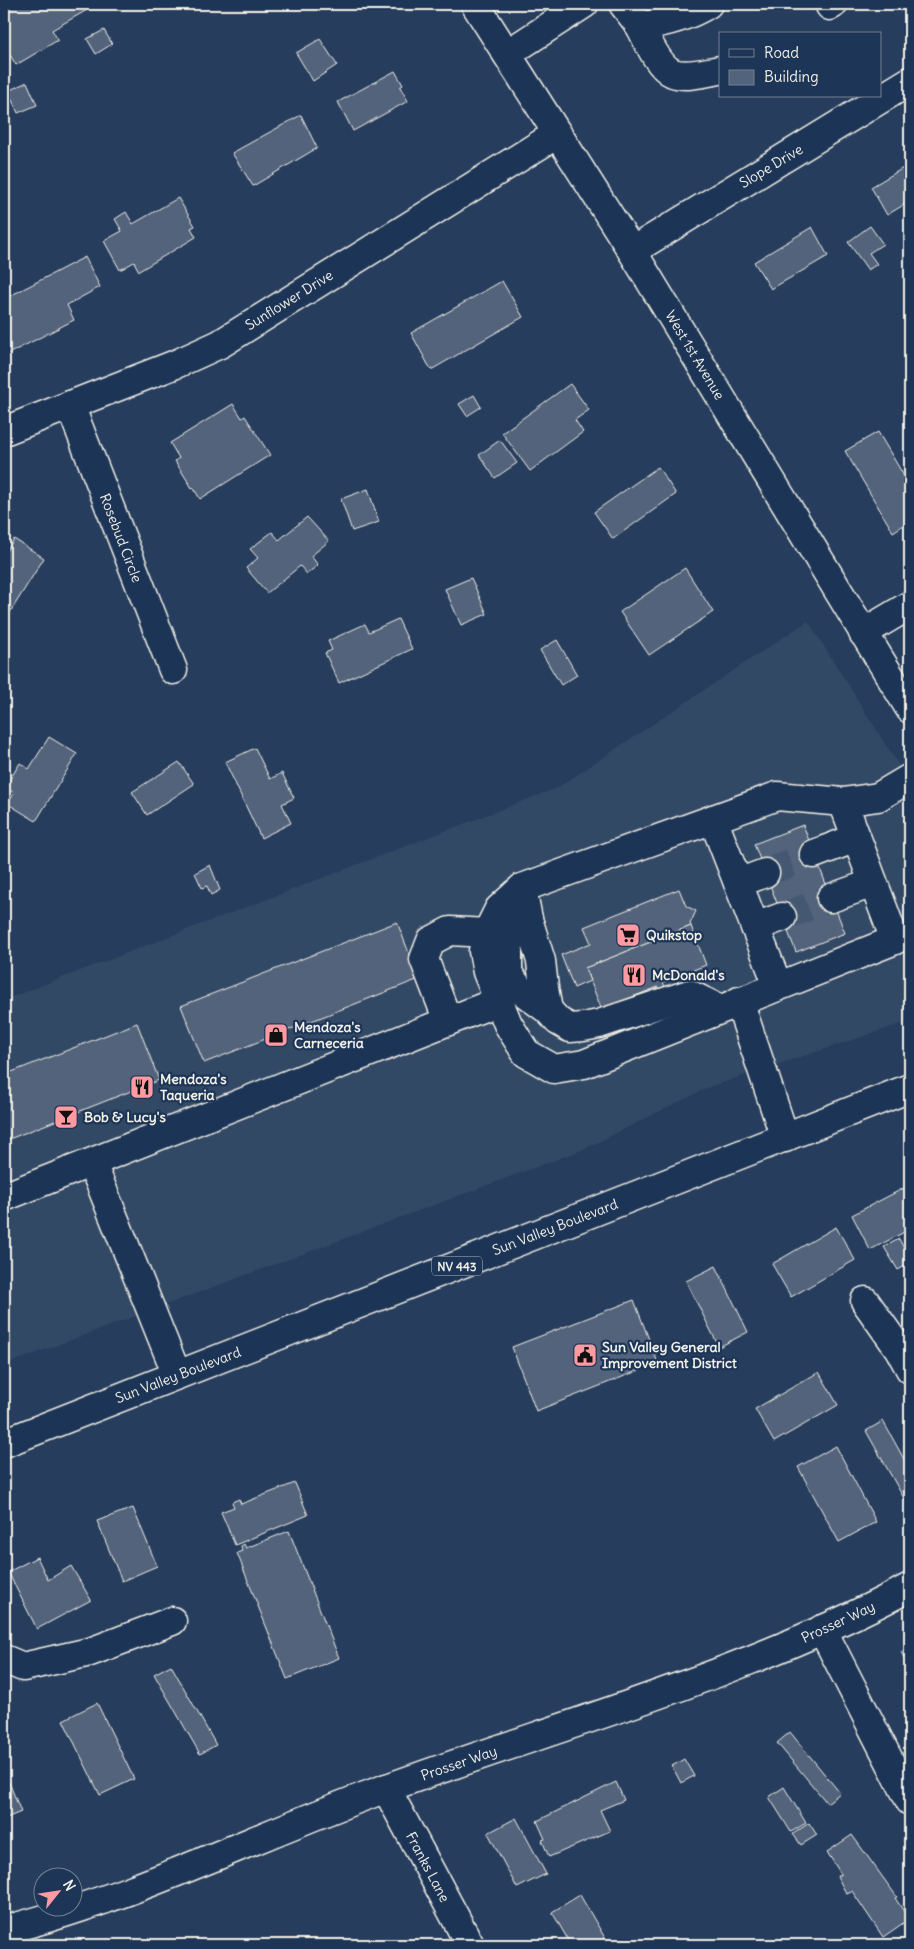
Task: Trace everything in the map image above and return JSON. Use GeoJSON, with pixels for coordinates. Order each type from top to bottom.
{"type":"FeatureCollection","features":[{"type":"Feature","properties":{"kind":"street","name":"West 1st Avenue"},"geometry":{"type":"LineString","coordinates":[[475,4],[632,251],[910,709]]}},
{"type":"Feature","properties":{"kind":"street"},"geometry":{"type":"LineString","coordinates":[[506,54],[584,4]]}},
{"type":"Feature","properties":{"kind":"street"},"geometry":{"type":"LineString","coordinates":[[623,4],[640,26],[656,58],[673,73],[692,74],[719,70]]}},
{"type":"Feature","properties":{"kind":"street"},"geometry":{"type":"LineString","coordinates":[[640,26],[664,23],[708,4]]}},
{"type":"Feature","properties":{"kind":"street","name":"Slope Drive"},"geometry":{"type":"LineString","coordinates":[[632,251],[910,81]]}},
{"type":"Feature","properties":{"kind":"street","name":"Sunflower Drive"},"geometry":{"type":"LineString","coordinates":[[4,431],[176,364],[220,344],[557,134]]}},
{"type":"Feature","properties":{"kind":"street","name":"Rosebud Circle"},"geometry":{"type":"LineString","coordinates":[[70,405],[173,670]]}},
{"type":"Feature","properties":{"kind":"street"},"geometry":{"type":"LineString","coordinates":[[863,632],[910,605]]}},
{"type":"Feature","properties":{"kind":"street"},"geometry":{"type":"LineString","coordinates":[[843,802],[895,940],[584,1064],[554,1069],[526,1053],[508,1024],[487,972],[483,951],[487,932],[499,909],[522,888],[777,796],[843,802],[878,797],[910,778]]}},
{"type":"Feature","properties":{"kind":"street"},"geometry":{"type":"LineString","coordinates":[[713,819],[778,986]]}},
{"type":"Feature","properties":{"kind":"street"},"geometry":{"type":"LineString","coordinates":[[814,854],[856,838]]}},
{"type":"Feature","properties":{"kind":"street"},"geometry":{"type":"LineString","coordinates":[[738,883],[765,873]]}},
{"type":"Feature","properties":{"kind":"street"},"geometry":{"type":"LineString","coordinates":[[831,898],[872,882]]}},
{"type":"Feature","properties":{"kind":"street"},"geometry":{"type":"LineString","coordinates":[[522,888],[528,919],[541,962],[548,1010],[558,1021],[570,1028],[599,1024],[689,994],[730,1005]]}},
{"type":"Feature","properties":{"kind":"street"},"geometry":{"type":"LineString","coordinates":[[755,927],[782,917]]}},
{"type":"Feature","properties":{"kind":"street"},"geometry":{"type":"LineString","coordinates":[[448,1021],[424,959],[431,941],[450,931],[487,932]]}},
{"type":"Feature","properties":{"kind":"street"},"geometry":{"type":"LineString","coordinates":[[4,1197],[499,1001]]}},
{"type":"Feature","properties":{"kind":"street"},"geometry":{"type":"LineString","coordinates":[[730,1005],[784,1138]]}},
{"type":"Feature","properties":{"kind":"street","name":"Sun Valley Boulevard"},"geometry":{"type":"LineString","coordinates":[[4,1443],[910,1088]]}},
{"type":"Feature","properties":{"kind":"street"},"geometry":{"type":"LineString","coordinates":[[92,1163],[177,1375]]}},
{"type":"Feature","properties":{"kind":"street"},"geometry":{"type":"LineString","coordinates":[[865,1302],[899,1348],[910,1369]]}},
{"type":"Feature","properties":{"kind":"street","name":"Prosser Way"},"geometry":{"type":"LineString","coordinates":[[4,1930],[52,1918],[162,1879],[386,1788],[690,1684],[822,1630],[910,1587]]}},
{"type":"Feature","properties":{"kind":"street"},"geometry":{"type":"LineString","coordinates":[[4,1659],[23,1666],[90,1652],[172,1621]]}},
{"type":"Feature","properties":{"kind":"street"},"geometry":{"type":"LineString","coordinates":[[822,1630],[910,1801]]}},
{"type":"Feature","properties":{"kind":"street","name":"Franks Lane"},"geometry":{"type":"LineString","coordinates":[[386,1788],[470,1945]]}},
{"type":"Feature","properties":{"kind":"shaded area"},"geometry":{"type":"Polygon","coordinates":[[[808,621],[910,783],[910,1021],[709,1087],[582,1150],[4,1365],[4,1000],[557,788],[808,621]]]}},
{"type":"Feature","properties":{"kind":"building"},"geometry":{"type":"Polygon","coordinates":[[[4,4],[83,4],[87,10],[52,30],[58,40],[16,65],[10,55],[6,57],[4,53],[4,4]]]}},
{"type":"Feature","properties":{"kind":"building"},"geometry":{"type":"Polygon","coordinates":[[[104,30],[112,44],[96,54],[87,39],[104,30]]]}},
{"type":"Feature","properties":{"kind":"building"},"geometry":{"type":"Polygon","coordinates":[[[320,39],[337,65],[313,81],[296,53],[320,39]]]}},
{"type":"Feature","properties":{"kind":"building"},"geometry":{"type":"Polygon","coordinates":[[[395,71],[403,85],[400,87],[408,101],[353,131],[338,102],[395,71]]]}},
{"type":"Feature","properties":{"kind":"building"},"geometry":{"type":"Polygon","coordinates":[[[27,82],[37,105],[18,113],[8,91],[27,82]]]}},
{"type":"Feature","properties":{"kind":"building"},"geometry":{"type":"Polygon","coordinates":[[[301,115],[317,148],[253,186],[232,153],[301,115]]]}},
{"type":"Feature","properties":{"kind":"building"},"geometry":{"type":"Polygon","coordinates":[[[910,164],[910,201],[887,215],[871,187],[910,164]]]}},
{"type":"Feature","properties":{"kind":"building"},"geometry":{"type":"Polygon","coordinates":[[[178,198],[195,226],[191,228],[196,237],[139,271],[134,262],[120,270],[104,241],[122,231],[115,219],[126,212],[133,224],[178,198]]]}},
{"type":"Feature","properties":{"kind":"building"},"geometry":{"type":"Polygon","coordinates":[[[870,226],[883,244],[869,253],[877,264],[868,270],[848,242],[870,226]]]}},
{"type":"Feature","properties":{"kind":"building"},"geometry":{"type":"Polygon","coordinates":[[[812,227],[828,256],[771,289],[754,262],[812,227]]]}},
{"type":"Feature","properties":{"kind":"building"},"geometry":{"type":"Polygon","coordinates":[[[85,257],[100,287],[67,305],[74,320],[6,355],[4,350],[4,299],[85,257]]]}},
{"type":"Feature","properties":{"kind":"building"},"geometry":{"type":"Polygon","coordinates":[[[502,281],[523,317],[431,370],[411,333],[502,281]]]}},
{"type":"Feature","properties":{"kind":"building"},"geometry":{"type":"Polygon","coordinates":[[[570,384],[589,410],[575,420],[583,432],[530,471],[502,433],[570,384]]]}},
{"type":"Feature","properties":{"kind":"building"},"geometry":{"type":"Polygon","coordinates":[[[474,395],[481,407],[467,416],[459,404],[474,395]]]}},
{"type":"Feature","properties":{"kind":"building"},"geometry":{"type":"Polygon","coordinates":[[[233,404],[242,418],[245,416],[270,455],[200,499],[175,461],[179,458],[170,443],[233,404]]]}},
{"type":"Feature","properties":{"kind":"building"},"geometry":{"type":"Polygon","coordinates":[[[878,432],[910,486],[910,521],[893,532],[845,451],[878,432]]]}},
{"type":"Feature","properties":{"kind":"building"},"geometry":{"type":"Polygon","coordinates":[[[500,440],[517,463],[495,478],[479,455],[500,440]]]}},
{"type":"Feature","properties":{"kind":"building"},"geometry":{"type":"Polygon","coordinates":[[[658,467],[676,494],[613,539],[594,512],[658,467]]]}},
{"type":"Feature","properties":{"kind":"building"},"geometry":{"type":"Polygon","coordinates":[[[368,489],[379,522],[352,531],[341,499],[368,489]]]}},
{"type":"Feature","properties":{"kind":"building"},"geometry":{"type":"Polygon","coordinates":[[[307,517],[329,541],[311,556],[318,565],[307,574],[300,566],[267,593],[246,568],[258,558],[250,549],[272,532],[279,540],[307,517]]]}},
{"type":"Feature","properties":{"kind":"building"},"geometry":{"type":"Polygon","coordinates":[[[14,539],[44,558],[4,622],[4,555],[14,539]]]}},
{"type":"Feature","properties":{"kind":"building"},"geometry":{"type":"Polygon","coordinates":[[[685,568],[713,612],[649,655],[620,612],[685,568]]]}},
{"type":"Feature","properties":{"kind":"building"},"geometry":{"type":"Polygon","coordinates":[[[471,578],[487,614],[461,625],[445,589],[471,578]]]}},
{"type":"Feature","properties":{"kind":"building"},"geometry":{"type":"Polygon","coordinates":[[[398,619],[412,649],[339,683],[325,653],[332,650],[328,641],[365,624],[369,632],[398,619]]]}},
{"type":"Feature","properties":{"kind":"building"},"geometry":{"type":"Polygon","coordinates":[[[557,640],[577,675],[561,685],[540,650],[557,640]]]}},
{"type":"Feature","properties":{"kind":"building"},"geometry":{"type":"Polygon","coordinates":[[[49,737],[77,754],[36,821],[8,804],[14,793],[5,787],[20,763],[29,769],[49,737]]]}},
{"type":"Feature","properties":{"kind":"building"},"geometry":{"type":"Polygon","coordinates":[[[255,748],[270,779],[282,773],[294,798],[282,804],[291,823],[261,838],[225,762],[255,748]]]}},
{"type":"Feature","properties":{"kind":"building"},"geometry":{"type":"Polygon","coordinates":[[[179,762],[194,784],[147,815],[132,792],[179,762]]]}},
{"type":"Feature","properties":{"kind":"building"},"geometry":{"type":"Polygon","coordinates":[[[803,825],[845,933],[796,952],[754,844],[803,825]]]}},
{"type":"Feature","properties":{"kind":"building"},"geometry":{"type":"Polygon","coordinates":[[[210,865],[220,890],[211,895],[207,886],[202,888],[195,873],[210,865]]]}},
{"type":"Feature","properties":{"kind":"building","name":"Quikstop"},"geometry":{"type":"Polygon","coordinates":[[[679,889],[686,906],[696,911],[690,924],[691,926],[585,968],[590,981],[574,988],[561,955],[591,943],[584,927],[679,889]]]}},
{"type":"Feature","properties":{"kind":"building"},"geometry":{"type":"Polygon","coordinates":[[[397,922],[419,979],[204,1063],[181,1006],[397,922]]]}},
{"type":"Feature","properties":{"kind":"building","name":"McDonald's"},"geometry":{"type":"Polygon","coordinates":[[[691,926],[706,965],[663,982],[665,987],[659,989],[658,987],[612,1005],[604,1015],[585,968],[691,926]]]}},
{"type":"Feature","properties":{"kind":"building"},"geometry":{"type":"Polygon","coordinates":[[[137,1023],[159,1080],[4,1141],[4,1075],[137,1023]]]}},
{"type":"Feature","properties":{"kind":"building"},"geometry":{"type":"Polygon","coordinates":[[[910,1185],[910,1229],[870,1250],[852,1215],[910,1185]]]}},
{"type":"Feature","properties":{"kind":"building"},"geometry":{"type":"Polygon","coordinates":[[[836,1227],[855,1260],[791,1297],[772,1264],[836,1227]]]}},
{"type":"Feature","properties":{"kind":"building"},"geometry":{"type":"Polygon","coordinates":[[[899,1239],[910,1259],[910,1263],[898,1270],[884,1247],[899,1239]]]}},
{"type":"Feature","properties":{"kind":"building"},"geometry":{"type":"Polygon","coordinates":[[[716,1266],[748,1332],[719,1347],[686,1281],[716,1266]]]}},
{"type":"Feature","properties":{"kind":"building","name":"Sun Valley General Improvement District"},"geometry":{"type":"Polygon","coordinates":[[[634,1300],[658,1363],[536,1411],[512,1347],[634,1300]]]}},
{"type":"Feature","properties":{"kind":"building"},"geometry":{"type":"Polygon","coordinates":[[[819,1372],[838,1405],[774,1442],[755,1409],[819,1372]]]}},
{"type":"Feature","properties":{"kind":"building"},"geometry":{"type":"Polygon","coordinates":[[[883,1421],[910,1470],[910,1509],[866,1431],[883,1421]]]}},
{"type":"Feature","properties":{"kind":"building"},"geometry":{"type":"Polygon","coordinates":[[[836,1446],[876,1522],[839,1542],[798,1467],[836,1446]]]}},
{"type":"Feature","properties":{"kind":"building"},"geometry":{"type":"Polygon","coordinates":[[[295,1483],[308,1515],[235,1545],[221,1512],[234,1507],[232,1502],[239,1499],[241,1504],[295,1483]]]}},
{"type":"Feature","properties":{"kind":"building"},"geometry":{"type":"Polygon","coordinates":[[[133,1508],[157,1566],[122,1581],[97,1521],[133,1508]]]}},
{"type":"Feature","properties":{"kind":"building"},"geometry":{"type":"Polygon","coordinates":[[[289,1531],[339,1658],[287,1679],[237,1553],[242,1551],[241,1546],[244,1544],[246,1548],[289,1531]]]}},
{"type":"Feature","properties":{"kind":"building"},"geometry":{"type":"Polygon","coordinates":[[[37,1557],[48,1580],[71,1566],[91,1600],[37,1629],[8,1572],[37,1557]]]}},
{"type":"Feature","properties":{"kind":"building"},"geometry":{"type":"Polygon","coordinates":[[[910,1647],[910,1669],[901,1652],[910,1647]]]}},
{"type":"Feature","properties":{"kind":"building"},"geometry":{"type":"Polygon","coordinates":[[[171,1665],[216,1745],[200,1754],[154,1674],[171,1665]]]}},
{"type":"Feature","properties":{"kind":"building"},"geometry":{"type":"Polygon","coordinates":[[[97,1703],[134,1779],[100,1795],[63,1720],[97,1703]]]}},
{"type":"Feature","properties":{"kind":"building"},"geometry":{"type":"Polygon","coordinates":[[[790,1732],[840,1793],[827,1803],[777,1743],[790,1732]]]}},
{"type":"Feature","properties":{"kind":"building"},"geometry":{"type":"Polygon","coordinates":[[[684,1759],[694,1776],[681,1783],[672,1766],[684,1759]]]}},
{"type":"Feature","properties":{"kind":"building"},"geometry":{"type":"Polygon","coordinates":[[[4,1770],[21,1812],[4,1819],[4,1770]]]}},
{"type":"Feature","properties":{"kind":"building"},"geometry":{"type":"Polygon","coordinates":[[[616,1782],[624,1800],[600,1810],[610,1831],[549,1857],[542,1840],[545,1839],[537,1821],[616,1782]]]}},
{"type":"Feature","properties":{"kind":"building"},"geometry":{"type":"Polygon","coordinates":[[[784,1787],[806,1823],[791,1832],[769,1797],[784,1787]]]}},
{"type":"Feature","properties":{"kind":"building"},"geometry":{"type":"Polygon","coordinates":[[[516,1818],[546,1874],[517,1888],[488,1833],[516,1818]]]}},
{"type":"Feature","properties":{"kind":"building"},"geometry":{"type":"Polygon","coordinates":[[[809,1823],[817,1835],[801,1845],[793,1834],[809,1823]]]}},
{"type":"Feature","properties":{"kind":"building"},"geometry":{"type":"Polygon","coordinates":[[[852,1835],[897,1897],[895,1898],[909,1919],[883,1937],[852,1891],[846,1893],[837,1876],[841,1874],[827,1852],[852,1835]]]}},
{"type":"Feature","properties":{"kind":"building"},"geometry":{"type":"Polygon","coordinates":[[[580,1895],[609,1945],[571,1945],[552,1912],[580,1895]]]}},
{"type":"Feature","properties":{"kind":"tunnel"},"geometry":{"type":"LineString","coordinates":[[765,873],[814,854]]}},
{"type":"Feature","properties":{"kind":"tunnel"},"geometry":{"type":"LineString","coordinates":[[782,917],[831,898]]}},
{"type":"Feature","properties":{"kind":"place","name":"Quikstop"},"geometry":{"type":"Point","coordinates":[628,935]}},
{"type":"Feature","properties":{"kind":"place","name":"McDonald's"},"geometry":{"type":"Point","coordinates":[634,975]}},
{"type":"Feature","properties":{"kind":"place","name":"Mendoza's Carneceria"},"geometry":{"type":"Point","coordinates":[276,1035]}},
{"type":"Feature","properties":{"kind":"place","name":"Mendoza's Taqueria"},"geometry":{"type":"Point","coordinates":[142,1087]}},
{"type":"Feature","properties":{"kind":"place","name":"Bob & Lucy's"},"geometry":{"type":"Point","coordinates":[66,1117]}},
{"type":"Feature","properties":{"kind":"place","name":"Sun Valley General Improvement District"},"geometry":{"type":"Point","coordinates":[585,1355]}}]}
